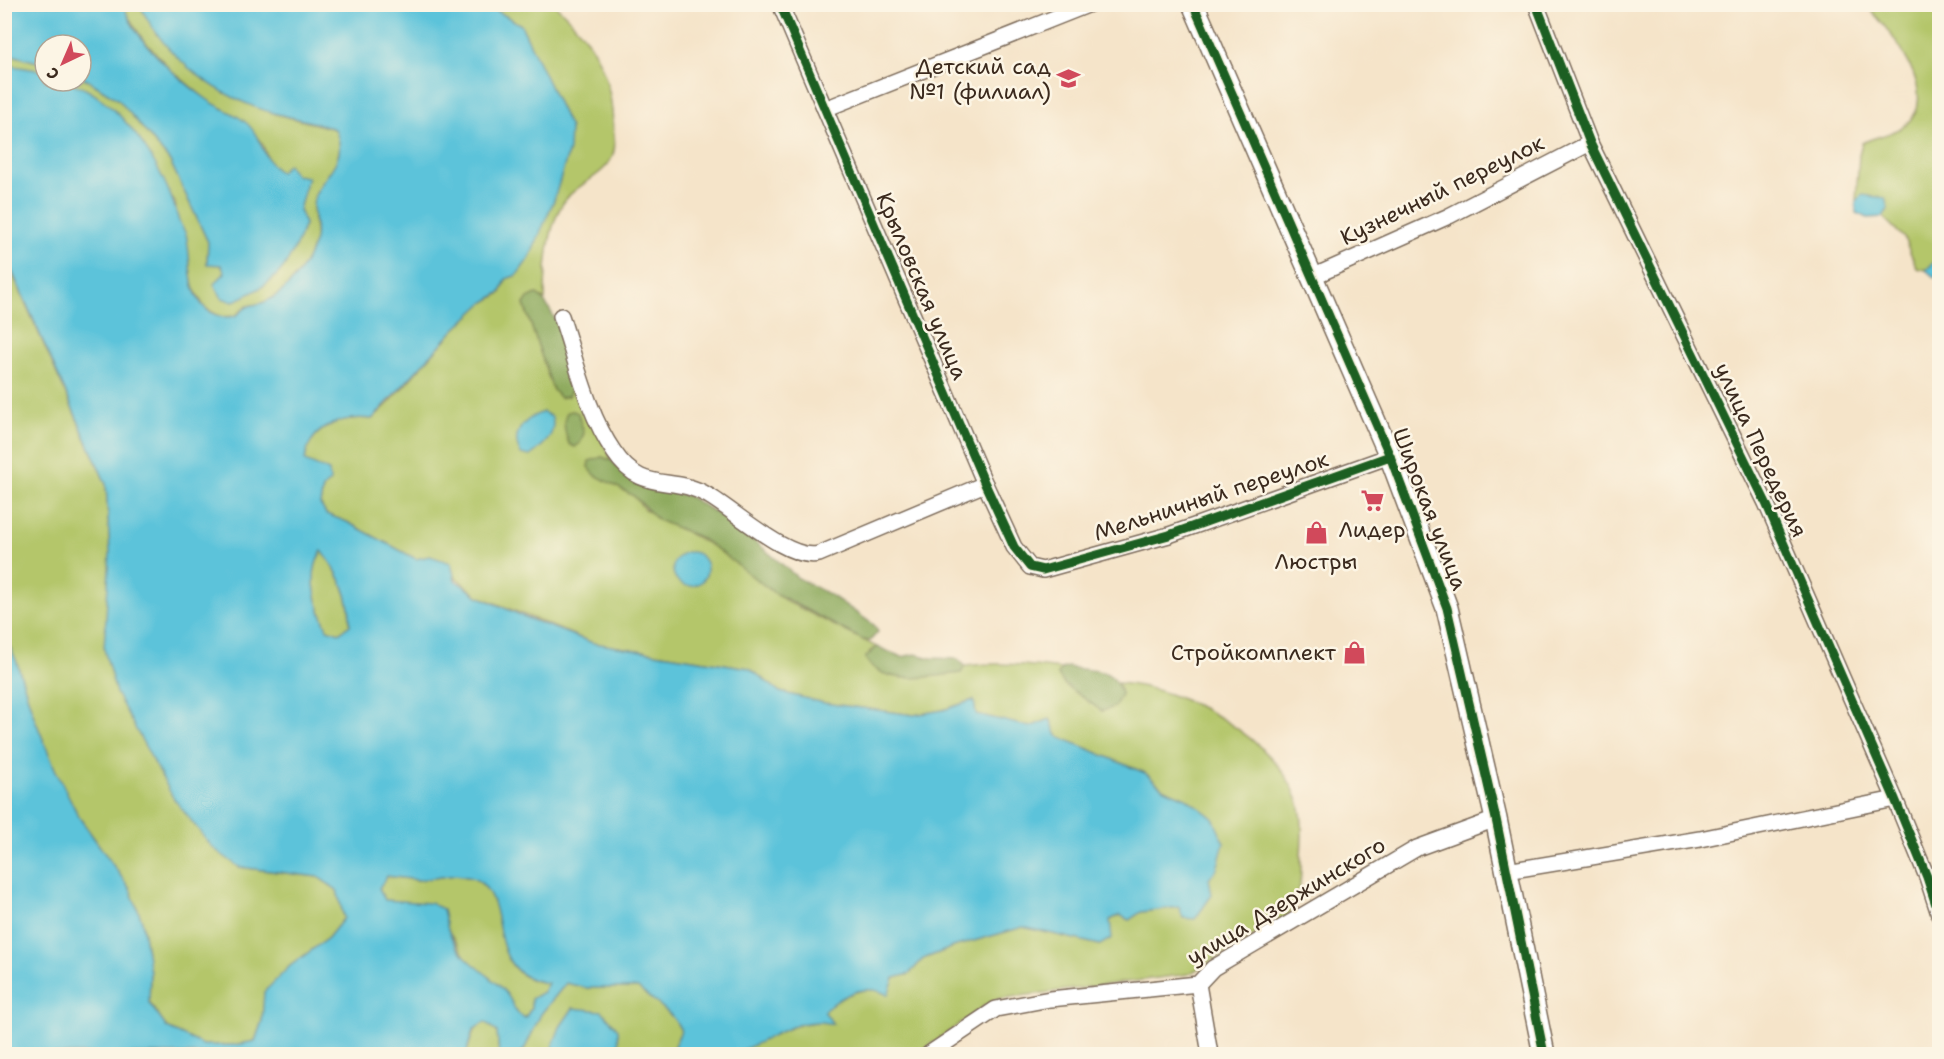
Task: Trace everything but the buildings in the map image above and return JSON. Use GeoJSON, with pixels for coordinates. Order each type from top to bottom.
{"type":"FeatureCollection","features":[{"type":"Feature","properties":{"kind":"street","name":"Крыловская улица"},"geometry":{"type":"LineString","coordinates":[[780,4],[1014,547],[1022,560],[1030,567],[1043,570]]}},
{"type":"Feature","properties":{"kind":"street"},"geometry":{"type":"LineString","coordinates":[[825,109],[1090,4]]}},
{"type":"Feature","properties":{"kind":"street","name":"Широкая улица"},"geometry":{"type":"LineString","coordinates":[[1193,4],[1390,456],[1447,608],[1496,819],[1544,1054]]}},
{"type":"Feature","properties":{"kind":"street","name":"улица Передерия"},"geometry":{"type":"LineString","coordinates":[[1536,4],[1590,143],[1766,503],[1895,799],[1927,877],[1940,917]]}},
{"type":"Feature","properties":{"kind":"street","name":"Кузнечный переулок"},"geometry":{"type":"LineString","coordinates":[[1312,277],[1449,216],[1590,143]]}},
{"type":"Feature","properties":{"kind":"street"},"geometry":{"type":"LineString","coordinates":[[561,316],[597,420],[614,452],[632,473],[642,479],[685,485],[707,494],[782,544],[805,556],[819,554],[985,484]]}},
{"type":"Feature","properties":{"kind":"street","name":"Мельничный переулок"},"geometry":{"type":"LineString","coordinates":[[1043,570],[1169,535],[1390,456]]}},
{"type":"Feature","properties":{"kind":"street"},"geometry":{"type":"LineString","coordinates":[[1507,871],[1700,839],[1895,799]]}},
{"type":"Feature","properties":{"kind":"street","name":"улица Дзержинского"},"geometry":{"type":"LineString","coordinates":[[929,1054],[996,1009],[1050,999],[1198,984],[1213,968],[1417,848],[1496,819]]}},
{"type":"Feature","properties":{"kind":"street"},"geometry":{"type":"LineString","coordinates":[[1198,984],[1210,1054]]}},
{"type":"Feature","properties":{"kind":"green space"},"geometry":{"type":"Polygon","coordinates":[[[124,5],[140,5],[156,34],[276,114],[335,129],[341,142],[336,166],[315,195],[313,211],[316,239],[304,266],[285,289],[265,303],[247,306],[235,316],[221,317],[205,308],[193,287],[185,233],[178,221],[175,202],[87,93],[93,93],[93,84],[119,100],[170,161],[208,242],[207,263],[221,265],[225,273],[299,210],[307,178],[280,172],[271,167],[263,145],[245,122],[207,100],[171,70],[142,38],[126,13],[124,5]]]}},
{"type":"Feature","properties":{"kind":"green space"},"geometry":{"type":"Polygon","coordinates":[[[487,5],[555,5],[590,44],[604,72],[611,105],[614,151],[606,166],[572,193],[560,209],[548,248],[545,300],[536,295],[524,304],[553,390],[576,381],[612,461],[602,457],[622,490],[634,496],[644,509],[714,547],[786,601],[877,647],[869,652],[901,678],[961,673],[965,666],[989,664],[1061,669],[1058,675],[1064,684],[1102,711],[1115,706],[1121,694],[1118,683],[1170,694],[1197,705],[1224,720],[1270,757],[1287,778],[1298,801],[1302,828],[1301,880],[1296,902],[1287,916],[1189,974],[997,999],[918,1054],[730,1054],[806,1023],[832,1023],[823,1011],[836,1001],[864,990],[879,990],[894,978],[909,974],[923,959],[956,946],[1023,927],[1100,945],[1110,920],[1120,915],[1129,920],[1141,912],[1180,907],[1217,869],[1186,798],[1164,789],[1145,773],[1057,736],[1050,719],[1030,727],[976,714],[973,700],[943,710],[914,715],[824,703],[780,692],[749,668],[593,643],[478,596],[430,556],[416,559],[347,522],[326,514],[320,504],[323,488],[305,461],[313,440],[328,426],[338,422],[360,418],[372,419],[454,330],[483,303],[501,293],[506,279],[517,275],[554,200],[570,128],[521,25],[487,5]]]}},
{"type":"Feature","properties":{"kind":"green space"},"geometry":{"type":"Polygon","coordinates":[[[1866,5],[1939,5],[1939,258],[1926,270],[1917,268],[1904,238],[1883,217],[1888,209],[1856,201],[1862,143],[1905,125],[1915,112],[1918,97],[1916,80],[1908,62],[1887,29],[1866,5]]]}},
{"type":"Feature","properties":{"kind":"green space"},"geometry":{"type":"Polygon","coordinates":[[[4,53],[33,61],[33,70],[5,65],[4,53]]]}},
{"type":"Feature","properties":{"kind":"green space"},"geometry":{"type":"Polygon","coordinates":[[[4,255],[106,484],[110,552],[239,867],[318,877],[337,890],[344,918],[328,938],[290,966],[265,992],[262,1021],[255,1041],[235,1045],[203,1045],[167,1028],[149,1002],[150,973],[142,921],[130,889],[79,817],[55,769],[34,717],[16,660],[5,637],[4,255]]]}},
{"type":"Feature","properties":{"kind":"green space"},"geometry":{"type":"Polygon","coordinates":[[[536,294],[544,301],[556,322],[576,381],[568,396],[560,398],[553,390],[524,304],[528,298],[536,294]]]}},
{"type":"Feature","properties":{"kind":"green space"},"geometry":{"type":"Polygon","coordinates":[[[567,412],[578,413],[584,433],[580,443],[575,447],[569,444],[564,424],[567,412]]]}},
{"type":"Feature","properties":{"kind":"green space"},"geometry":{"type":"Polygon","coordinates":[[[602,457],[612,461],[635,484],[688,496],[737,526],[798,578],[832,596],[874,625],[878,632],[870,641],[863,640],[773,592],[699,537],[658,520],[634,496],[595,475],[588,467],[589,461],[602,457]]]}},
{"type":"Feature","properties":{"kind":"green space"},"geometry":{"type":"Polygon","coordinates":[[[322,550],[339,576],[346,595],[350,625],[339,633],[327,629],[317,600],[315,569],[322,550]]]}},
{"type":"Feature","properties":{"kind":"green space"},"geometry":{"type":"Polygon","coordinates":[[[877,647],[902,657],[915,654],[931,658],[958,659],[965,666],[961,673],[896,677],[873,667],[865,658],[877,647]]]}},
{"type":"Feature","properties":{"kind":"green space"},"geometry":{"type":"Polygon","coordinates":[[[1068,667],[1101,672],[1113,678],[1121,694],[1115,707],[1102,711],[1064,684],[1058,675],[1061,669],[1068,667]]]}},
{"type":"Feature","properties":{"kind":"green space"},"geometry":{"type":"Polygon","coordinates":[[[456,875],[475,879],[487,889],[494,903],[506,953],[514,967],[527,978],[548,983],[543,992],[531,1000],[531,1009],[525,1018],[516,1013],[507,995],[470,964],[446,927],[443,909],[385,900],[379,888],[386,876],[418,880],[456,875]]]}},
{"type":"Feature","properties":{"kind":"green space"},"geometry":{"type":"Polygon","coordinates":[[[566,983],[587,988],[638,988],[668,1012],[681,1031],[672,1050],[673,1054],[615,1054],[619,1049],[573,1008],[560,1027],[552,1050],[554,1054],[519,1054],[524,1050],[541,1014],[566,983]]]}},
{"type":"Feature","properties":{"kind":"green space"},"geometry":{"type":"Polygon","coordinates":[[[485,1022],[497,1032],[499,1054],[466,1054],[474,1030],[485,1022]]]}},
{"type":"Feature","properties":{"kind":"water"},"geometry":{"type":"Polygon","coordinates":[[[5,4],[124,5],[137,31],[158,58],[197,92],[240,118],[250,127],[274,168],[280,172],[288,164],[295,175],[308,177],[299,210],[305,224],[286,264],[260,289],[232,302],[222,298],[214,284],[225,273],[221,265],[207,264],[208,242],[170,161],[119,100],[93,84],[93,33],[33,33],[33,61],[5,53],[5,4]]]}},
{"type":"Feature","properties":{"kind":"water"},"geometry":{"type":"Polygon","coordinates":[[[140,5],[487,5],[521,25],[570,128],[569,150],[554,200],[530,257],[517,275],[506,279],[501,292],[483,303],[454,330],[372,419],[349,419],[338,422],[328,426],[313,440],[305,461],[329,471],[330,481],[323,488],[320,504],[326,514],[347,522],[416,559],[430,556],[451,563],[455,580],[478,596],[527,618],[593,643],[749,668],[780,692],[824,703],[914,715],[943,710],[974,700],[976,714],[1030,727],[1050,719],[1057,736],[1145,773],[1164,789],[1186,798],[1213,818],[1224,843],[1217,869],[1209,878],[1212,895],[1195,919],[1183,918],[1179,907],[1141,912],[1129,920],[1120,915],[1110,920],[1112,938],[1100,945],[1023,927],[956,946],[923,959],[909,974],[894,978],[888,995],[879,991],[862,990],[838,1000],[824,1011],[833,1024],[819,1022],[794,1026],[746,1048],[719,1055],[673,1054],[672,1051],[681,1031],[668,1012],[638,988],[587,988],[566,983],[541,1014],[524,1050],[519,1054],[499,1054],[497,1032],[485,1022],[473,1030],[466,1054],[5,1054],[5,637],[16,660],[34,717],[55,769],[79,817],[130,889],[142,921],[150,973],[149,1003],[167,1028],[203,1045],[235,1045],[255,1041],[262,1021],[264,992],[290,966],[328,938],[344,918],[337,890],[318,877],[239,867],[213,848],[174,799],[116,693],[104,649],[110,552],[106,484],[5,255],[4,65],[7,65],[33,69],[33,93],[91,93],[122,118],[138,137],[163,178],[172,198],[179,222],[186,234],[192,283],[205,308],[223,317],[235,316],[249,306],[265,302],[276,296],[302,269],[314,243],[316,231],[314,200],[338,157],[339,140],[335,129],[277,114],[235,98],[196,74],[164,43],[140,5]],[[322,551],[317,560],[314,580],[317,600],[327,629],[339,633],[350,625],[350,615],[346,595],[334,568],[322,551]],[[456,875],[418,880],[387,876],[379,888],[385,900],[430,903],[443,909],[452,940],[459,950],[496,982],[516,1010],[525,1018],[531,1009],[531,999],[543,992],[548,983],[527,977],[513,966],[505,952],[493,903],[487,889],[475,879],[456,875]]]}},
{"type":"Feature","properties":{"kind":"water"},"geometry":{"type":"Polygon","coordinates":[[[1862,195],[1885,198],[1888,209],[1883,217],[1868,218],[1856,213],[1856,201],[1862,195]]]}},
{"type":"Feature","properties":{"kind":"water"},"geometry":{"type":"Polygon","coordinates":[[[1939,258],[1939,275],[1934,277],[1926,270],[1939,258]]]}},
{"type":"Feature","properties":{"kind":"water"},"geometry":{"type":"Polygon","coordinates":[[[543,412],[552,417],[551,435],[530,456],[521,454],[517,440],[520,428],[543,412]]]}},
{"type":"Feature","properties":{"kind":"water"},"geometry":{"type":"Polygon","coordinates":[[[690,552],[702,557],[707,569],[702,581],[690,586],[678,581],[673,569],[678,557],[690,552]]]}},
{"type":"Feature","properties":{"kind":"water"},"geometry":{"type":"Polygon","coordinates":[[[573,1008],[602,1011],[618,1029],[619,1049],[615,1054],[554,1054],[551,1050],[560,1027],[573,1008]]]}},
{"type":"Feature","properties":{"kind":"cycle path"},"geometry":{"type":"LineString","coordinates":[[780,4],[985,484],[1014,547],[1030,567],[1043,570],[1169,535],[1390,456]]}},
{"type":"Feature","properties":{"kind":"cycle path"},"geometry":{"type":"LineString","coordinates":[[1193,4],[1390,456],[1447,608],[1496,819],[1544,1054]]}},
{"type":"Feature","properties":{"kind":"cycle path"},"geometry":{"type":"LineString","coordinates":[[1536,4],[1590,143],[1766,503],[1895,799],[1927,877],[1940,917]]}},
{"type":"Feature","properties":{"kind":"place","name":"Детский сад №1 (филиал)"},"geometry":{"type":"Point","coordinates":[1069,79]}},
{"type":"Feature","properties":{"kind":"place","name":"Лидер"},"geometry":{"type":"Point","coordinates":[1372,500]}},
{"type":"Feature","properties":{"kind":"place","name":"Люстры"},"geometry":{"type":"Point","coordinates":[1316,532]}},
{"type":"Feature","properties":{"kind":"place","name":"Стройкомплект"},"geometry":{"type":"Point","coordinates":[1354,652]}}]}
